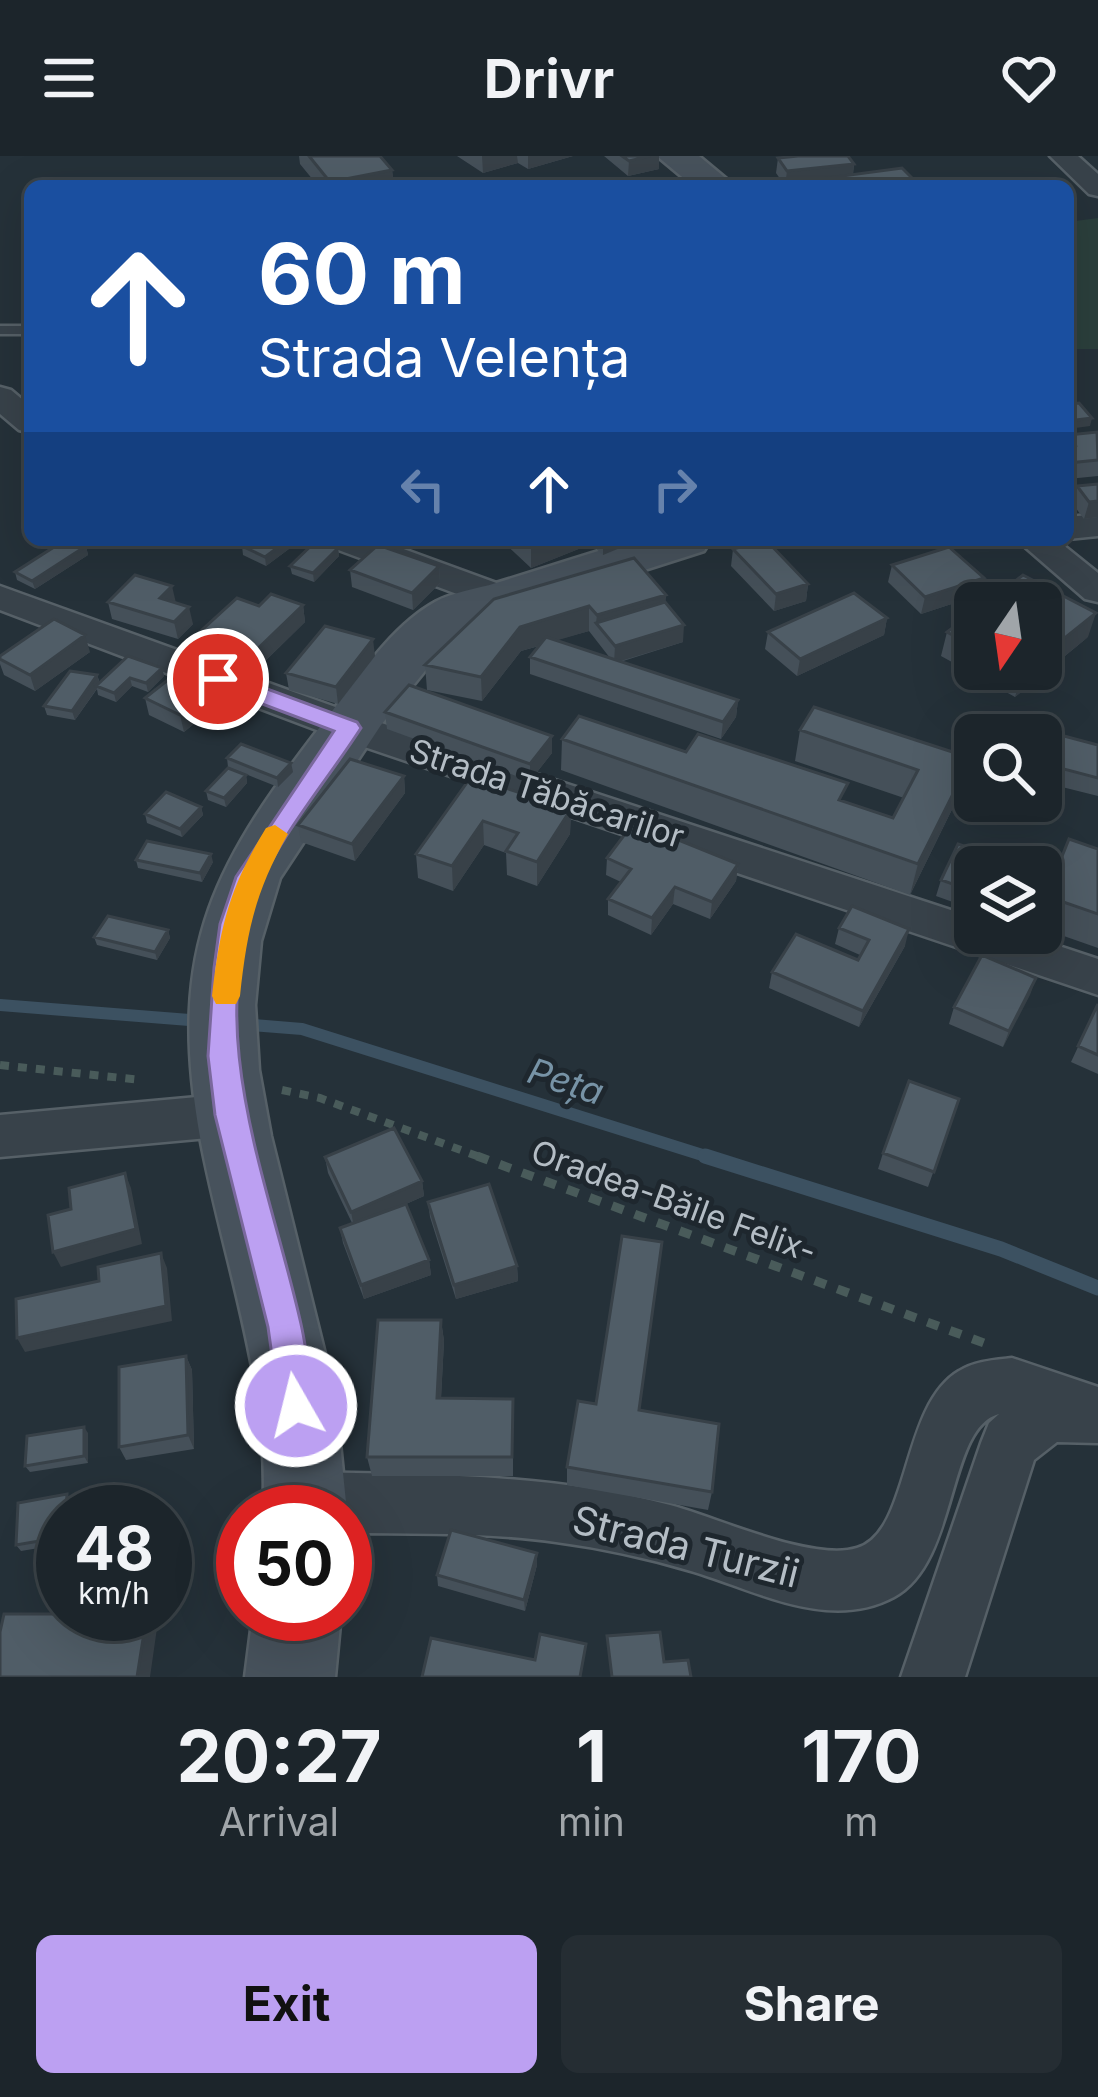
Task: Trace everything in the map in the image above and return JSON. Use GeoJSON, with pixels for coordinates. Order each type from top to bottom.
{"type":"FeatureCollection","features":[{"type":"Feature","properties":{"kind":"main road"},"geometry":{"type":"LineString","coordinates":[[675,156],[709,180]]}},
{"type":"Feature","properties":{"kind":"main road"},"geometry":{"type":"LineString","coordinates":[[303,1485],[285,1327],[227,1081],[228,968],[234,924],[250,877],[349,728],[435,628],[454,613],[669,546]]}},
{"type":"Feature","properties":{"kind":"main road"},"geometry":{"type":"LineString","coordinates":[[290,1677],[294,1641]]}},
{"type":"Feature","properties":{"kind":"street"},"geometry":{"type":"LineString","coordinates":[[1064,156],[1098,188]]}},
{"type":"Feature","properties":{"kind":"street"},"geometry":{"type":"LineString","coordinates":[[0,397],[24,418]]}},
{"type":"Feature","properties":{"kind":"street"},"geometry":{"type":"LineString","coordinates":[[362,546],[497,596]]}},
{"type":"Feature","properties":{"kind":"street"},"geometry":{"type":"LineString","coordinates":[[1043,546],[1098,591]]}},
{"type":"Feature","properties":{"kind":"street","name":"Strada Tăbăcarilor"},"geometry":{"type":"LineString","coordinates":[[0,597],[349,728],[1098,976]]}},
{"type":"Feature","properties":{"kind":"street"},"geometry":{"type":"LineString","coordinates":[[0,1136],[227,1081]]}},
{"type":"Feature","properties":{"kind":"street","name":"Strada Turzii"},"geometry":{"type":"LineString","coordinates":[[372,1506],[491,1505],[616,1522],[798,1575],[843,1581],[874,1575],[899,1561],[911,1538],[944,1429],[976,1393],[992,1385],[1013,1385],[1094,1414]]}},
{"type":"Feature","properties":{"kind":"street"},"geometry":{"type":"LineString","coordinates":[[933,1677],[1010,1443],[1034,1420],[1060,1410],[1094,1414]]}},
{"type":"Feature","properties":{"kind":"path","name":"Oradea-Băile Felix-"},"geometry":{"type":"LineString","coordinates":[[0,1065],[227,1081],[320,1098],[1001,1349]]}},
{"type":"Feature","properties":{"kind":"green space"},"geometry":{"type":"Polygon","coordinates":[[[1098,218],[1098,349],[1074,349],[1074,221],[1098,218]]]}},
{"type":"Feature","properties":{"kind":"building"},"geometry":{"type":"Polygon","coordinates":[[[309,156],[380,156],[392,170],[340,180],[328,180],[309,156]]]}},
{"type":"Feature","properties":{"kind":"building"},"geometry":{"type":"Polygon","coordinates":[[[848,156],[854,164],[787,171],[778,158],[848,156]]]}},
{"type":"Feature","properties":{"kind":"building"},"geometry":{"type":"Polygon","coordinates":[[[902,168],[914,180],[812,180],[902,168]]]}},
{"type":"Feature","properties":{"kind":"building"},"geometry":{"type":"Polygon","coordinates":[[[1074,403],[1079,403],[1092,418],[1074,420],[1074,403]]]}},
{"type":"Feature","properties":{"kind":"building"},"geometry":{"type":"Polygon","coordinates":[[[1097,432],[1098,460],[1074,462],[1074,434],[1097,432]]]}},
{"type":"Feature","properties":{"kind":"building"},"geometry":{"type":"Polygon","coordinates":[[[1098,484],[1098,501],[1089,502],[1077,486],[1098,484]]]}},
{"type":"Feature","properties":{"kind":"building"},"geometry":{"type":"Polygon","coordinates":[[[56,546],[86,546],[32,581],[15,572],[56,546]]]}},
{"type":"Feature","properties":{"kind":"building"},"geometry":{"type":"Polygon","coordinates":[[[242,546],[280,546],[265,557],[242,546]]]}},
{"type":"Feature","properties":{"kind":"building"},"geometry":{"type":"Polygon","coordinates":[[[311,546],[338,548],[313,573],[290,566],[311,546]]]}},
{"type":"Feature","properties":{"kind":"building"},"geometry":{"type":"Polygon","coordinates":[[[377,546],[439,566],[412,593],[350,570],[377,546]]]}},
{"type":"Feature","properties":{"kind":"building"},"geometry":{"type":"Polygon","coordinates":[[[772,546],[808,584],[776,594],[733,549],[772,546]]]}},
{"type":"Feature","properties":{"kind":"building"},"geometry":{"type":"Polygon","coordinates":[[[949,547],[984,578],[954,582],[954,588],[925,597],[892,565],[949,547]]]}},
{"type":"Feature","properties":{"kind":"building"},"geometry":{"type":"Polygon","coordinates":[[[634,558],[666,595],[597,615],[589,606],[520,627],[481,677],[425,665],[494,599],[634,558]]]}},
{"type":"Feature","properties":{"kind":"building"},"geometry":{"type":"Polygon","coordinates":[[[135,575],[172,586],[160,598],[189,607],[174,622],[108,602],[135,575]]]}},
{"type":"Feature","properties":{"kind":"building"},"geometry":{"type":"Polygon","coordinates":[[[854,593],[887,618],[800,659],[768,632],[854,593]]]}},
{"type":"Feature","properties":{"kind":"building"},"geometry":{"type":"Polygon","coordinates":[[[271,594],[303,605],[246,660],[191,640],[237,598],[259,606],[271,594]]]}},
{"type":"Feature","properties":{"kind":"building"},"geometry":{"type":"Polygon","coordinates":[[[1062,595],[1096,613],[1062,640],[1062,595]]]}},
{"type":"Feature","properties":{"kind":"building"},"geometry":{"type":"Polygon","coordinates":[[[665,602],[684,625],[615,646],[596,623],[665,602]]]}},
{"type":"Feature","properties":{"kind":"building"},"geometry":{"type":"Polygon","coordinates":[[[54,619],[85,635],[30,675],[0,659],[0,656],[54,619]]]}},
{"type":"Feature","properties":{"kind":"building"},"geometry":{"type":"Polygon","coordinates":[[[325,626],[373,639],[336,687],[286,673],[325,626]]]}},
{"type":"Feature","properties":{"kind":"building"},"geometry":{"type":"Polygon","coordinates":[[[546,637],[738,700],[723,722],[530,657],[546,637]]]}},
{"type":"Feature","properties":{"kind":"building"},"geometry":{"type":"Polygon","coordinates":[[[128,656],[162,668],[146,683],[130,678],[114,693],[96,686],[128,656]]]}},
{"type":"Feature","properties":{"kind":"building"},"geometry":{"type":"Polygon","coordinates":[[[183,668],[217,685],[180,715],[145,698],[183,668]]]}},
{"type":"Feature","properties":{"kind":"building"},"geometry":{"type":"Polygon","coordinates":[[[70,671],[97,675],[72,711],[44,706],[70,671]]]}},
{"type":"Feature","properties":{"kind":"building"},"geometry":{"type":"Polygon","coordinates":[[[409,685],[552,736],[530,764],[385,712],[409,685]]]}},
{"type":"Feature","properties":{"kind":"building"},"geometry":{"type":"Polygon","coordinates":[[[814,707],[954,752],[954,792],[918,864],[562,739],[579,716],[686,752],[698,734],[848,783],[839,800],[893,818],[918,770],[800,730],[814,707]]]}},
{"type":"Feature","properties":{"kind":"building"},"geometry":{"type":"Polygon","coordinates":[[[1064,736],[1098,745],[1098,778],[1062,769],[1064,736]]]}},
{"type":"Feature","properties":{"kind":"building"},"geometry":{"type":"Polygon","coordinates":[[[241,744],[291,763],[277,778],[227,758],[241,744]]]}},
{"type":"Feature","properties":{"kind":"building"},"geometry":{"type":"Polygon","coordinates":[[[350,759],[404,776],[352,844],[298,825],[350,759]]]}},
{"type":"Feature","properties":{"kind":"building"},"geometry":{"type":"Polygon","coordinates":[[[228,768],[246,775],[224,798],[206,791],[228,768]]]}},
{"type":"Feature","properties":{"kind":"building"},"geometry":{"type":"Polygon","coordinates":[[[471,777],[571,809],[537,862],[506,851],[518,833],[483,821],[452,866],[416,854],[471,777]]]}},
{"type":"Feature","properties":{"kind":"building"},"geometry":{"type":"Polygon","coordinates":[[[166,792],[201,807],[180,829],[145,814],[166,792]]]}},
{"type":"Feature","properties":{"kind":"building"},"geometry":{"type":"Polygon","coordinates":[[[634,822],[738,864],[712,902],[675,887],[652,918],[608,899],[631,869],[607,858],[634,822]]]}},
{"type":"Feature","properties":{"kind":"building"},"geometry":{"type":"Polygon","coordinates":[[[1069,839],[1098,849],[1098,914],[1062,902],[1062,856],[1069,839]]]}},
{"type":"Feature","properties":{"kind":"building"},"geometry":{"type":"Polygon","coordinates":[[[147,841],[211,854],[200,873],[136,860],[147,841]]]}},
{"type":"Feature","properties":{"kind":"building"},"geometry":{"type":"Polygon","coordinates":[[[954,852],[954,885],[941,880],[954,852]]]}},
{"type":"Feature","properties":{"kind":"building"},"geometry":{"type":"Polygon","coordinates":[[[852,906],[909,929],[863,1011],[772,972],[796,934],[858,960],[869,940],[839,928],[852,906]]]}},
{"type":"Feature","properties":{"kind":"building"},"geometry":{"type":"Polygon","coordinates":[[[108,916],[168,930],[155,952],[94,937],[108,916]]]}},
{"type":"Feature","properties":{"kind":"building"},"geometry":{"type":"Polygon","coordinates":[[[982,955],[1036,978],[1009,1031],[954,1007],[982,955]]]}},
{"type":"Feature","properties":{"kind":"building"},"geometry":{"type":"Polygon","coordinates":[[[1098,1004],[1098,1055],[1078,1046],[1098,1004]]]}},
{"type":"Feature","properties":{"kind":"building"},"geometry":{"type":"Polygon","coordinates":[[[909,1081],[959,1099],[934,1172],[883,1153],[909,1081]]]}},
{"type":"Feature","properties":{"kind":"building"},"geometry":{"type":"Polygon","coordinates":[[[394,1128],[422,1181],[351,1212],[325,1157],[394,1128]]]}},
{"type":"Feature","properties":{"kind":"building"},"geometry":{"type":"Polygon","coordinates":[[[125,1173],[136,1229],[53,1252],[48,1215],[71,1209],[69,1188],[125,1173]]]}},
{"type":"Feature","properties":{"kind":"building"},"geometry":{"type":"Polygon","coordinates":[[[489,1184],[517,1266],[454,1285],[428,1202],[489,1184]]]}},
{"type":"Feature","properties":{"kind":"building"},"geometry":{"type":"Polygon","coordinates":[[[406,1204],[429,1260],[361,1285],[340,1228],[406,1204]]]}},
{"type":"Feature","properties":{"kind":"building"},"geometry":{"type":"Polygon","coordinates":[[[622,1236],[662,1242],[639,1410],[719,1424],[712,1492],[567,1467],[578,1401],[596,1404],[622,1236]]]}},
{"type":"Feature","properties":{"kind":"building"},"geometry":{"type":"Polygon","coordinates":[[[161,1253],[166,1306],[17,1338],[16,1299],[99,1281],[98,1267],[161,1253]]]}},
{"type":"Feature","properties":{"kind":"building"},"geometry":{"type":"Polygon","coordinates":[[[378,1320],[441,1320],[437,1398],[513,1399],[512,1457],[367,1457],[378,1320]]]}},
{"type":"Feature","properties":{"kind":"building"},"geometry":{"type":"Polygon","coordinates":[[[186,1356],[188,1435],[119,1447],[119,1367],[186,1356]]]}},
{"type":"Feature","properties":{"kind":"building"},"geometry":{"type":"Polygon","coordinates":[[[84,1427],[84,1456],[25,1466],[27,1436],[84,1427]]]}},
{"type":"Feature","properties":{"kind":"building"},"geometry":{"type":"Polygon","coordinates":[[[36,1500],[36,1542],[16,1545],[18,1503],[36,1500]]]}},
{"type":"Feature","properties":{"kind":"building"},"geometry":{"type":"Polygon","coordinates":[[[451,1530],[537,1553],[524,1600],[437,1575],[451,1530]]]}},
{"type":"Feature","properties":{"kind":"building"},"geometry":{"type":"Polygon","coordinates":[[[4,1614],[36,1614],[36,1641],[143,1641],[137,1677],[0,1677],[4,1614]]]}},
{"type":"Feature","properties":{"kind":"building"},"geometry":{"type":"Polygon","coordinates":[[[660,1632],[664,1662],[688,1660],[691,1677],[612,1677],[607,1636],[660,1632]]]}},
{"type":"Feature","properties":{"kind":"building"},"geometry":{"type":"Polygon","coordinates":[[[540,1634],[586,1644],[580,1677],[422,1677],[431,1638],[535,1660],[540,1634]]]}},
{"type":"Feature","properties":{"kind":"waterway","name":"Peța"},"geometry":{"type":"LineString","coordinates":[[0,1005],[202,1021]]}},
{"type":"Feature","properties":{"kind":"waterway","name":"Peța"},"geometry":{"type":"LineString","coordinates":[[240,1024],[302,1029],[715,1159]]}},
{"type":"Feature","properties":{"kind":"waterway","name":"Peța"},"geometry":{"type":"LineString","coordinates":[[705,1156],[1001,1249],[1098,1288]]}},
{"type":"Feature","properties":{"kind":"slow traffic"},"geometry":{"type":"LineString","coordinates":[[226,996],[234,924],[250,877],[275,834]]}},
{"type":"Feature","properties":{"kind":"route"},"geometry":{"type":"LineString","coordinates":[[218,679],[349,728],[283,820],[250,877],[234,924],[228,968],[223,1056],[230,1115],[285,1327],[296,1406]]}}]}
